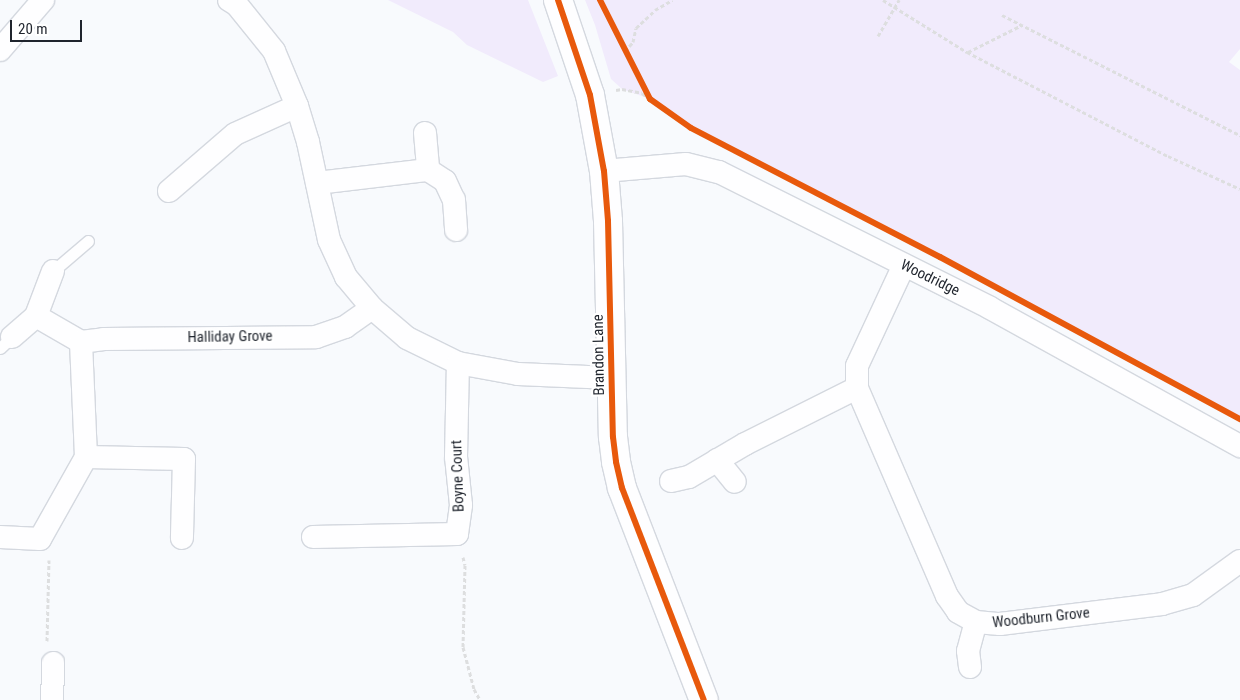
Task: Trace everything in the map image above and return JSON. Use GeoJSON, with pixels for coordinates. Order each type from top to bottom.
{"type":"FeatureCollection","features":[{"type":"Feature","properties":{"kind":"street"},"geometry":{"type":"LineString","coordinates":[[0,50],[43,0]]}},
{"type":"Feature","properties":{"kind":"street"},"geometry":{"type":"LineString","coordinates":[[229,0],[236,5],[274,51],[297,106],[329,240],[346,277],[372,308],[407,338],[458,363],[518,374],[612,378]]}},
{"type":"Feature","properties":{"kind":"street","name":"Brandon Lane"},"geometry":{"type":"LineString","coordinates":[[558,0],[590,95],[604,171],[608,221],[613,438],[622,488],[704,700]]}},
{"type":"Feature","properties":{"kind":"street"},"geometry":{"type":"LineString","coordinates":[[169,191],[235,134],[297,106]]}},
{"type":"Feature","properties":{"kind":"street"},"geometry":{"type":"LineString","coordinates":[[425,133],[428,170]]}},
{"type":"Feature","properties":{"kind":"street","name":"Woodridge"},"geometry":{"type":"LineString","coordinates":[[604,171],[686,164],[719,172],[990,308],[1240,446]]}},
{"type":"Feature","properties":{"kind":"street"},"geometry":{"type":"LineString","coordinates":[[316,183],[428,170],[445,181],[454,200],[456,230]]}},
{"type":"Feature","properties":{"kind":"street","name":"Woodburn Grove"},"geometry":{"type":"LineString","coordinates":[[904,265],[858,366],[857,388],[947,596],[958,612],[976,622],[1000,624],[1162,604],[1193,595],[1240,561]]}},
{"type":"Feature","properties":{"kind":"street"},"geometry":{"type":"LineString","coordinates":[[6,343],[36,316],[52,272]]}},
{"type":"Feature","properties":{"kind":"street","name":"Halliday Grove"},"geometry":{"type":"LineString","coordinates":[[81,342],[104,339],[316,337],[346,327],[372,308]]}},
{"type":"Feature","properties":{"kind":"street"},"geometry":{"type":"LineString","coordinates":[[0,536],[40,539],[86,457],[81,342],[36,316]]}},
{"type":"Feature","properties":{"kind":"street","name":"Boyne Court"},"geometry":{"type":"LineString","coordinates":[[313,537],[457,534],[461,506],[456,457],[458,363]]}},
{"type":"Feature","properties":{"kind":"street"},"geometry":{"type":"LineString","coordinates":[[671,481],[689,477],[745,444],[857,388]]}},
{"type":"Feature","properties":{"kind":"street"},"geometry":{"type":"LineString","coordinates":[[86,457],[184,458],[182,538]]}},
{"type":"Feature","properties":{"kind":"street"},"geometry":{"type":"LineString","coordinates":[[718,460],[735,482]]}},
{"type":"Feature","properties":{"kind":"street"},"geometry":{"type":"LineString","coordinates":[[970,667],[968,651],[976,622]]}},
{"type":"Feature","properties":{"kind":"street"},"geometry":{"type":"LineString","coordinates":[[52,700],[53,663]]}},
{"type":"Feature","properties":{"kind":"lane"},"geometry":{"type":"LineString","coordinates":[[52,272],[88,241]]}},
{"type":"Feature","properties":{"kind":"path"},"geometry":{"type":"LineString","coordinates":[[625,51],[632,42],[636,28],[655,10],[672,0]]}},
{"type":"Feature","properties":{"kind":"path"},"geometry":{"type":"LineString","coordinates":[[883,0],[967,52],[1168,156],[1240,189]]}},
{"type":"Feature","properties":{"kind":"path"},"geometry":{"type":"LineString","coordinates":[[878,36],[899,0]]}},
{"type":"Feature","properties":{"kind":"path"},"geometry":{"type":"LineString","coordinates":[[1002,15],[1240,135]]}},
{"type":"Feature","properties":{"kind":"path"},"geometry":{"type":"LineString","coordinates":[[967,52],[1022,25]]}},
{"type":"Feature","properties":{"kind":"path"},"geometry":{"type":"LineString","coordinates":[[590,95],[622,89],[642,94],[650,99]]}},
{"type":"Feature","properties":{"kind":"path"},"geometry":{"type":"LineString","coordinates":[[457,534],[465,564],[463,647],[474,689],[480,700]]}},
{"type":"Feature","properties":{"kind":"path"},"geometry":{"type":"LineString","coordinates":[[40,539],[49,561],[47,644],[53,663]]}},
{"type":"Feature","properties":{"kind":"shaded area"},"geometry":{"type":"Polygon","coordinates":[[[388,0],[528,0],[558,76],[543,82],[467,45],[453,32],[388,0]]]}},
{"type":"Feature","properties":{"kind":"shaded area"},"geometry":{"type":"Polygon","coordinates":[[[585,0],[1240,0],[1240,49],[1229,62],[1240,70],[1240,419],[940,257],[691,128],[650,99],[622,89],[611,79],[595,25],[585,0]]]}},
{"type":"Feature","properties":{"kind":"cycle path"},"geometry":{"type":"LineString","coordinates":[[558,0],[590,95],[604,171],[608,221],[613,437],[616,462],[622,488],[704,700]]}},
{"type":"Feature","properties":{"kind":"cycle path"},"geometry":{"type":"LineString","coordinates":[[600,0],[650,99],[691,128],[940,257],[1240,419]]}}]}
